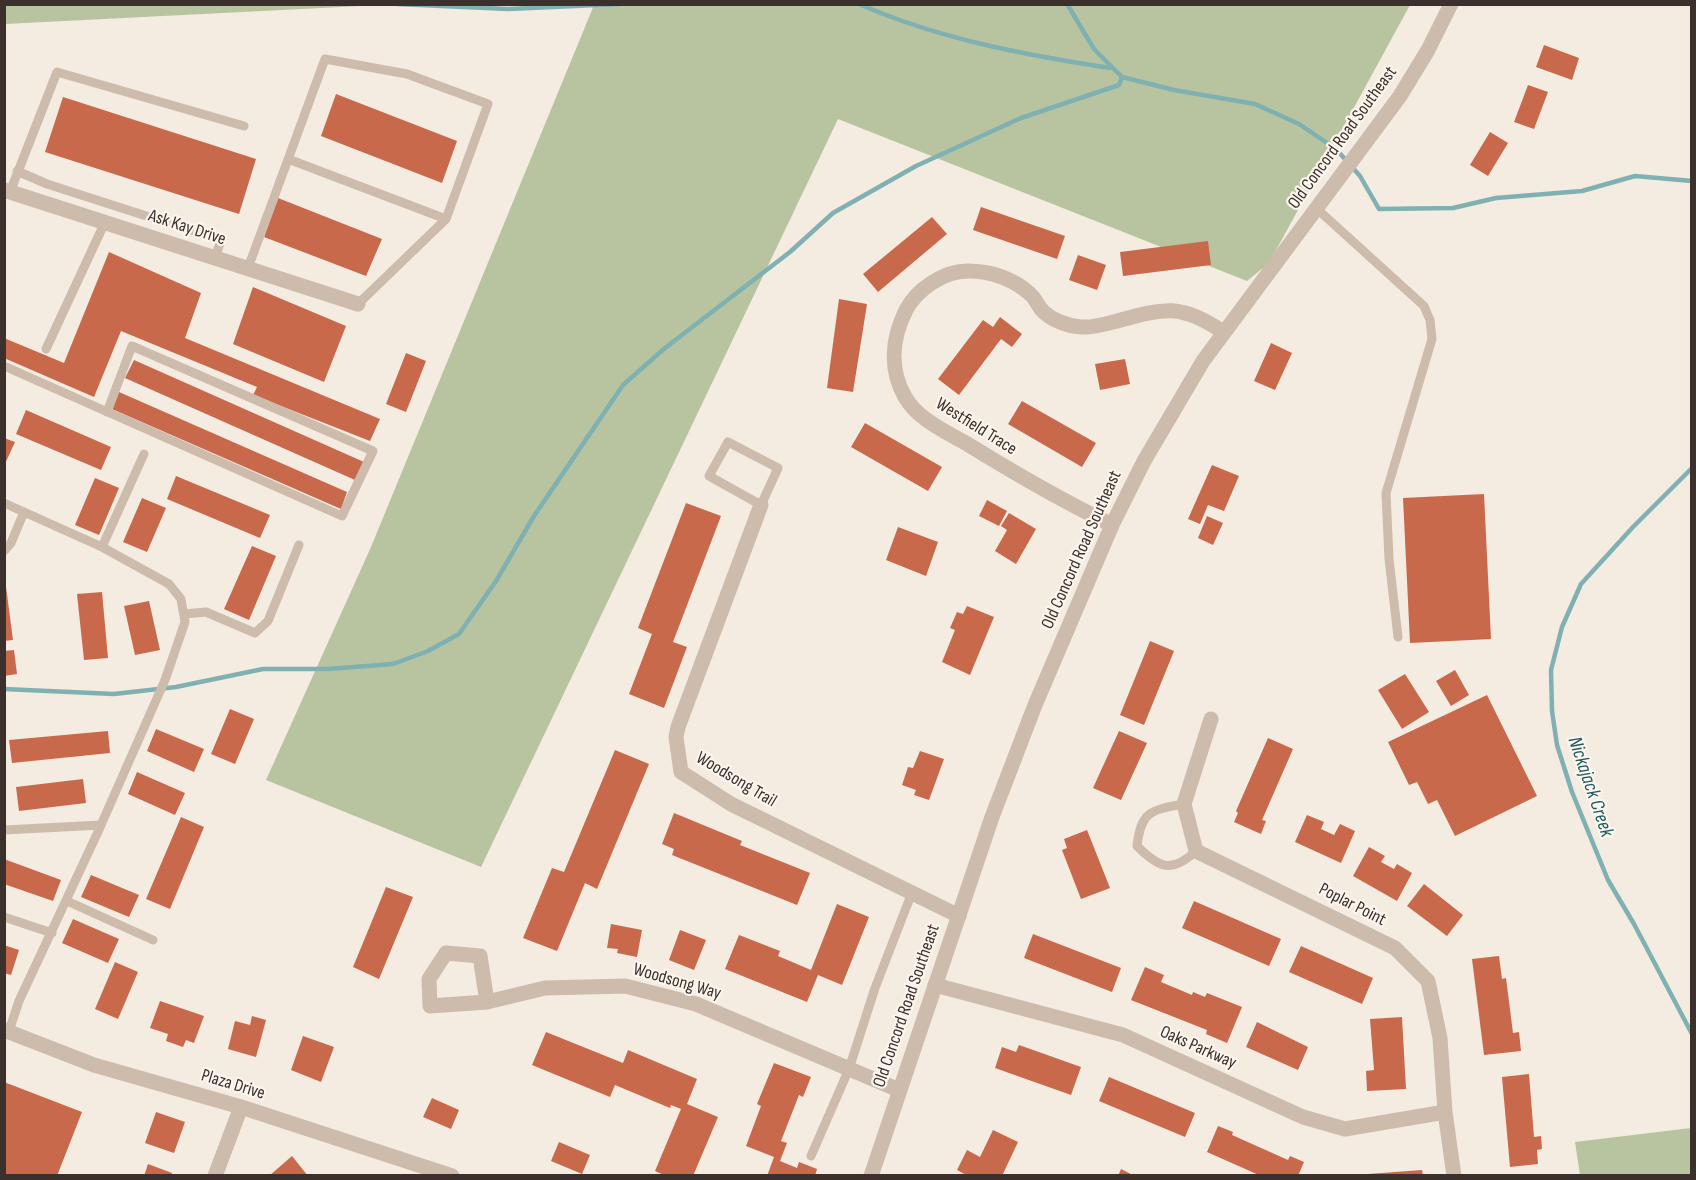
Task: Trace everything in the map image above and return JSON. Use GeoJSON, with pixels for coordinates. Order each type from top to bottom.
{"type":"FeatureCollection","features":[{"type":"Feature","properties":{"kind":"street","name":"Old Concord Road Southeast"},"geometry":{"type":"LineString","coordinates":[[871,1176],[992,817],[1035,705],[1112,525],[1180,397],[1223,332],[1371,136],[1414,74],[1451,4]]}},
{"type":"Feature","properties":{"kind":"street","name":"Ask Kay Drive"},"geometry":{"type":"LineString","coordinates":[[7,191],[358,304]]}},
{"type":"Feature","properties":{"kind":"street","name":"Westfield Trace"},"geometry":{"type":"LineString","coordinates":[[1112,525],[1024,478],[921,416],[905,398],[896,376],[893,352],[897,328],[907,307],[923,289],[943,276],[966,270],[990,273],[1012,281],[1032,295],[1042,311],[1060,322],[1083,328],[1167,310],[1187,312],[1223,332]]}},
{"type":"Feature","properties":{"kind":"street","name":"Woodsong Trail"},"geometry":{"type":"LineString","coordinates":[[761,505],[678,726],[676,737],[681,772],[731,804],[911,895],[959,916]]}},
{"type":"Feature","properties":{"kind":"street"},"geometry":{"type":"LineString","coordinates":[[1196,851],[1184,804],[1211,719]]}},
{"type":"Feature","properties":{"kind":"street","name":"Poplar Point"},"geometry":{"type":"LineString","coordinates":[[1196,851],[1395,948],[1428,981],[1440,1038],[1444,1112],[1454,1176]]}},
{"type":"Feature","properties":{"kind":"street","name":"Woodsong Way"},"geometry":{"type":"LineString","coordinates":[[487,1002],[480,956],[446,953],[429,979],[430,1006],[487,1002],[545,988],[625,986],[696,1004],[899,1090]]}},
{"type":"Feature","properties":{"kind":"street","name":"Oaks Parkway"},"geometry":{"type":"LineString","coordinates":[[935,985],[1124,1035],[1303,1117],[1345,1129],[1444,1112]]}},
{"type":"Feature","properties":{"kind":"street","name":"Plaza Drive"},"geometry":{"type":"LineString","coordinates":[[7,1030],[94,1065],[241,1107],[452,1176]]}},
{"type":"Feature","properties":{"kind":"street"},"geometry":{"type":"LineString","coordinates":[[215,1176],[241,1107]]}},
{"type":"Feature","properties":{"kind":"lane"},"geometry":{"type":"LineString","coordinates":[[248,268],[325,59],[406,74],[488,104],[446,219],[358,304]]}},
{"type":"Feature","properties":{"kind":"lane"},"geometry":{"type":"LineString","coordinates":[[7,191],[57,72],[244,126]]}},
{"type":"Feature","properties":{"kind":"lane"},"geometry":{"type":"LineString","coordinates":[[288,159],[446,219]]}},
{"type":"Feature","properties":{"kind":"lane"},"geometry":{"type":"LineString","coordinates":[[17,171],[47,184],[221,240],[215,258]]}},
{"type":"Feature","properties":{"kind":"lane"},"geometry":{"type":"LineString","coordinates":[[1320,202],[1424,306],[1430,320],[1432,339],[1386,493],[1389,559],[1398,637]]}},
{"type":"Feature","properties":{"kind":"lane"},"geometry":{"type":"LineString","coordinates":[[46,349],[105,222]]}},
{"type":"Feature","properties":{"kind":"lane"},"geometry":{"type":"LineString","coordinates":[[4,366],[107,412],[342,516],[373,451],[132,346],[107,412]]}},
{"type":"Feature","properties":{"kind":"lane"},"geometry":{"type":"LineString","coordinates":[[728,442],[778,468],[761,505],[709,476],[728,442]]}},
{"type":"Feature","properties":{"kind":"lane"},"geometry":{"type":"LineString","coordinates":[[102,547],[144,454]]}},
{"type":"Feature","properties":{"kind":"lane"},"geometry":{"type":"LineString","coordinates":[[4,503],[102,547],[169,584],[181,599],[185,614],[181,640],[165,680],[7,1030]]}},
{"type":"Feature","properties":{"kind":"lane"},"geometry":{"type":"LineString","coordinates":[[4,551],[11,543],[24,512]]}},
{"type":"Feature","properties":{"kind":"lane"},"geometry":{"type":"LineString","coordinates":[[185,614],[206,612],[255,633],[268,621],[299,545]]}},
{"type":"Feature","properties":{"kind":"lane"},"geometry":{"type":"LineString","coordinates":[[1184,804],[1153,809],[1140,825],[1137,846],[1149,858],[1165,866],[1182,864],[1196,851]]}},
{"type":"Feature","properties":{"kind":"lane"},"geometry":{"type":"LineString","coordinates":[[4,830],[101,825]]}},
{"type":"Feature","properties":{"kind":"lane"},"geometry":{"type":"LineString","coordinates":[[811,1156],[849,1069],[874,988],[911,895]]}},
{"type":"Feature","properties":{"kind":"lane"},"geometry":{"type":"LineString","coordinates":[[67,901],[153,940]]}},
{"type":"Feature","properties":{"kind":"lane"},"geometry":{"type":"LineString","coordinates":[[4,916],[52,933]]}},
{"type":"Feature","properties":{"kind":"green space"},"geometry":{"type":"Polygon","coordinates":[[[5,4],[381,4],[381,5],[5,24],[5,4]]]}},
{"type":"Feature","properties":{"kind":"green space"},"geometry":{"type":"Polygon","coordinates":[[[594,5],[1410,5],[1269,263],[1247,281],[838,119],[481,867],[266,780],[371,547],[594,5]]]}},
{"type":"Feature","properties":{"kind":"green space"},"geometry":{"type":"Polygon","coordinates":[[[1691,1128],[1691,1175],[1580,1175],[1575,1142],[1691,1128]]]}},
{"type":"Feature","properties":{"kind":"building"},"geometry":{"type":"Polygon","coordinates":[[[1544,45],[1579,58],[1572,80],[1536,67],[1544,45]]]}},
{"type":"Feature","properties":{"kind":"building"},"geometry":{"type":"Polygon","coordinates":[[[1528,85],[1548,92],[1534,129],[1514,122],[1528,85]]]}},
{"type":"Feature","properties":{"kind":"building"},"geometry":{"type":"Polygon","coordinates":[[[336,94],[457,141],[442,183],[321,136],[336,94]]]}},
{"type":"Feature","properties":{"kind":"building"},"geometry":{"type":"Polygon","coordinates":[[[63,97],[256,159],[239,214],[45,152],[63,97]]]}},
{"type":"Feature","properties":{"kind":"building"},"geometry":{"type":"Polygon","coordinates":[[[1490,132],[1508,143],[1488,176],[1470,165],[1490,132]]]}},
{"type":"Feature","properties":{"kind":"building"},"geometry":{"type":"Polygon","coordinates":[[[278,198],[382,239],[366,276],[264,237],[278,198]]]}},
{"type":"Feature","properties":{"kind":"building"},"geometry":{"type":"Polygon","coordinates":[[[981,207],[1065,236],[1057,259],[973,230],[981,207]]]}},
{"type":"Feature","properties":{"kind":"building"},"geometry":{"type":"Polygon","coordinates":[[[932,217],[947,234],[878,292],[863,274],[932,217]]]}},
{"type":"Feature","properties":{"kind":"building"},"geometry":{"type":"Polygon","coordinates":[[[1208,241],[1211,265],[1123,276],[1120,252],[1208,241]]]}},
{"type":"Feature","properties":{"kind":"building"},"geometry":{"type":"Polygon","coordinates":[[[109,252],[201,293],[185,338],[380,419],[370,441],[253,395],[257,387],[121,331],[94,397],[4,358],[4,338],[64,363],[109,252]]]}},
{"type":"Feature","properties":{"kind":"building"},"geometry":{"type":"Polygon","coordinates":[[[1078,255],[1106,265],[1097,290],[1069,280],[1078,255]]]}},
{"type":"Feature","properties":{"kind":"building"},"geometry":{"type":"Polygon","coordinates":[[[253,287],[346,326],[324,382],[233,344],[253,287]]]}},
{"type":"Feature","properties":{"kind":"building"},"geometry":{"type":"Polygon","coordinates":[[[839,299],[867,304],[853,392],[827,388],[839,299]]]}},
{"type":"Feature","properties":{"kind":"building"},"geometry":{"type":"Polygon","coordinates":[[[1000,317],[1022,334],[1012,347],[1001,339],[959,395],[938,379],[983,320],[993,327],[1000,317]]]}},
{"type":"Feature","properties":{"kind":"building"},"geometry":{"type":"Polygon","coordinates":[[[1271,343],[1292,353],[1275,390],[1254,381],[1271,343]]]}},
{"type":"Feature","properties":{"kind":"building"},"geometry":{"type":"Polygon","coordinates":[[[406,353],[426,361],[406,412],[386,404],[406,353]]]}},
{"type":"Feature","properties":{"kind":"building"},"geometry":{"type":"Polygon","coordinates":[[[1125,359],[1130,384],[1100,390],[1095,364],[1125,359]]]}},
{"type":"Feature","properties":{"kind":"building"},"geometry":{"type":"Polygon","coordinates":[[[134,360],[364,462],[355,480],[125,378],[134,360]]]}},
{"type":"Feature","properties":{"kind":"building"},"geometry":{"type":"Polygon","coordinates":[[[119,392],[347,492],[341,509],[112,409],[119,392]]]}},
{"type":"Feature","properties":{"kind":"building"},"geometry":{"type":"Polygon","coordinates":[[[1022,401],[1096,443],[1082,467],[1008,424],[1022,401]]]}},
{"type":"Feature","properties":{"kind":"building"},"geometry":{"type":"Polygon","coordinates":[[[26,410],[111,447],[101,470],[16,434],[26,410]]]}},
{"type":"Feature","properties":{"kind":"building"},"geometry":{"type":"Polygon","coordinates":[[[865,423],[942,467],[928,491],[851,447],[865,423]]]}},
{"type":"Feature","properties":{"kind":"building"},"geometry":{"type":"Polygon","coordinates":[[[4,438],[15,442],[4,466],[4,438]]]}},
{"type":"Feature","properties":{"kind":"building"},"geometry":{"type":"Polygon","coordinates":[[[1212,465],[1239,476],[1224,511],[1208,505],[1200,524],[1188,519],[1212,465]]]}},
{"type":"Feature","properties":{"kind":"building"},"geometry":{"type":"Polygon","coordinates":[[[176,476],[270,515],[260,538],[167,499],[176,476]]]}},
{"type":"Feature","properties":{"kind":"building"},"geometry":{"type":"Polygon","coordinates":[[[95,478],[119,488],[99,535],[75,525],[95,478]]]}},
{"type":"Feature","properties":{"kind":"building"},"geometry":{"type":"Polygon","coordinates":[[[1484,494],[1491,639],[1410,643],[1403,498],[1484,494]]]}},
{"type":"Feature","properties":{"kind":"building"},"geometry":{"type":"Polygon","coordinates":[[[142,498],[166,508],[147,552],[123,542],[142,498]]]}},
{"type":"Feature","properties":{"kind":"building"},"geometry":{"type":"Polygon","coordinates":[[[987,500],[1007,511],[999,526],[979,516],[987,500]]]}},
{"type":"Feature","properties":{"kind":"building"},"geometry":{"type":"Polygon","coordinates":[[[686,503],[721,516],[673,642],[687,647],[664,708],[629,694],[652,634],[638,628],[686,503]]]}},
{"type":"Feature","properties":{"kind":"building"},"geometry":{"type":"Polygon","coordinates":[[[1009,513],[1036,529],[1016,564],[995,551],[1007,530],[1001,526],[1009,513]]]}},
{"type":"Feature","properties":{"kind":"building"},"geometry":{"type":"Polygon","coordinates":[[[1207,516],[1223,523],[1213,545],[1198,538],[1207,516]]]}},
{"type":"Feature","properties":{"kind":"building"},"geometry":{"type":"Polygon","coordinates":[[[898,527],[938,542],[926,576],[886,560],[898,527]]]}},
{"type":"Feature","properties":{"kind":"building"},"geometry":{"type":"Polygon","coordinates":[[[252,546],[276,556],[249,620],[224,609],[252,546]]]}},
{"type":"Feature","properties":{"kind":"building"},"geometry":{"type":"Polygon","coordinates":[[[4,571],[13,640],[4,641],[4,571]]]}},
{"type":"Feature","properties":{"kind":"building"},"geometry":{"type":"Polygon","coordinates":[[[102,592],[108,658],[84,660],[77,594],[102,592]]]}},
{"type":"Feature","properties":{"kind":"building"},"geometry":{"type":"Polygon","coordinates":[[[149,601],[160,650],[135,655],[124,606],[149,601]]]}},
{"type":"Feature","properties":{"kind":"building"},"geometry":{"type":"Polygon","coordinates":[[[967,606],[994,617],[970,675],[942,662],[955,630],[950,628],[957,612],[963,614],[967,606]]]}},
{"type":"Feature","properties":{"kind":"building"},"geometry":{"type":"Polygon","coordinates":[[[1150,641],[1174,651],[1144,725],[1120,715],[1150,641]]]}},
{"type":"Feature","properties":{"kind":"building"},"geometry":{"type":"Polygon","coordinates":[[[14,650],[17,674],[4,676],[4,651],[14,650]]]}},
{"type":"Feature","properties":{"kind":"building"},"geometry":{"type":"Polygon","coordinates":[[[1455,670],[1469,695],[1451,706],[1436,681],[1455,670]]]}},
{"type":"Feature","properties":{"kind":"building"},"geometry":{"type":"Polygon","coordinates":[[[1405,674],[1429,712],[1402,729],[1378,690],[1405,674]]]}},
{"type":"Feature","properties":{"kind":"building"},"geometry":{"type":"Polygon","coordinates":[[[1487,695],[1537,796],[1455,836],[1437,800],[1428,804],[1417,782],[1409,785],[1388,742],[1487,695]]]}},
{"type":"Feature","properties":{"kind":"building"},"geometry":{"type":"Polygon","coordinates":[[[230,709],[254,719],[235,764],[211,754],[230,709]]]}},
{"type":"Feature","properties":{"kind":"building"},"geometry":{"type":"Polygon","coordinates":[[[156,729],[204,749],[194,772],[147,751],[156,729]]]}},
{"type":"Feature","properties":{"kind":"building"},"geometry":{"type":"Polygon","coordinates":[[[108,731],[110,753],[12,763],[9,740],[108,731]]]}},
{"type":"Feature","properties":{"kind":"building"},"geometry":{"type":"Polygon","coordinates":[[[1119,731],[1147,743],[1121,800],[1093,788],[1119,731]]]}},
{"type":"Feature","properties":{"kind":"building"},"geometry":{"type":"Polygon","coordinates":[[[1268,738],[1293,749],[1262,820],[1266,821],[1261,834],[1234,822],[1238,813],[1236,811],[1268,738]]]}},
{"type":"Feature","properties":{"kind":"building"},"geometry":{"type":"Polygon","coordinates":[[[615,750],[649,764],[597,889],[585,883],[557,951],[523,938],[552,868],[564,872],[615,750]]]}},
{"type":"Feature","properties":{"kind":"building"},"geometry":{"type":"Polygon","coordinates":[[[920,751],[944,759],[929,800],[914,795],[916,790],[902,785],[908,767],[913,768],[920,751]]]}},
{"type":"Feature","properties":{"kind":"building"},"geometry":{"type":"Polygon","coordinates":[[[137,772],[185,793],[175,815],[128,794],[137,772]]]}},
{"type":"Feature","properties":{"kind":"building"},"geometry":{"type":"Polygon","coordinates":[[[83,779],[86,803],[19,811],[16,787],[83,779]]]}},
{"type":"Feature","properties":{"kind":"building"},"geometry":{"type":"Polygon","coordinates":[[[674,813],[742,841],[740,845],[810,873],[797,905],[672,855],[674,849],[662,844],[674,813]]]}},
{"type":"Feature","properties":{"kind":"building"},"geometry":{"type":"Polygon","coordinates":[[[1307,815],[1324,822],[1321,829],[1334,835],[1340,824],[1355,831],[1341,863],[1295,842],[1307,815]]]}},
{"type":"Feature","properties":{"kind":"building"},"geometry":{"type":"Polygon","coordinates":[[[181,817],[204,827],[170,909],[146,899],[181,817]]]}},
{"type":"Feature","properties":{"kind":"building"},"geometry":{"type":"Polygon","coordinates":[[[1087,830],[1110,888],[1081,899],[1062,850],[1067,848],[1064,839],[1087,830]]]}},
{"type":"Feature","properties":{"kind":"building"},"geometry":{"type":"Polygon","coordinates":[[[1369,847],[1385,856],[1381,862],[1394,869],[1397,864],[1412,873],[1397,901],[1353,876],[1369,847]]]}},
{"type":"Feature","properties":{"kind":"building"},"geometry":{"type":"Polygon","coordinates":[[[4,859],[61,880],[53,901],[4,884],[4,859]]]}},
{"type":"Feature","properties":{"kind":"building"},"geometry":{"type":"Polygon","coordinates":[[[91,875],[139,895],[129,917],[81,897],[91,875]]]}},
{"type":"Feature","properties":{"kind":"building"},"geometry":{"type":"Polygon","coordinates":[[[1424,884],[1463,915],[1447,936],[1407,906],[1424,884]]]}},
{"type":"Feature","properties":{"kind":"building"},"geometry":{"type":"Polygon","coordinates":[[[386,887],[413,897],[379,979],[353,967],[386,887]]]}},
{"type":"Feature","properties":{"kind":"building"},"geometry":{"type":"Polygon","coordinates":[[[1194,901],[1281,939],[1269,966],[1182,928],[1194,901]]]}},
{"type":"Feature","properties":{"kind":"building"},"geometry":{"type":"Polygon","coordinates":[[[837,904],[869,917],[842,985],[818,975],[807,1002],[725,969],[739,935],[780,951],[778,956],[811,970],[837,904]]]}},
{"type":"Feature","properties":{"kind":"building"},"geometry":{"type":"Polygon","coordinates":[[[73,919],[119,939],[108,963],[62,943],[73,919]]]}},
{"type":"Feature","properties":{"kind":"building"},"geometry":{"type":"Polygon","coordinates":[[[611,924],[642,930],[637,957],[617,953],[618,949],[607,948],[611,924]]]}},
{"type":"Feature","properties":{"kind":"building"},"geometry":{"type":"Polygon","coordinates":[[[680,930],[706,940],[694,970],[669,960],[680,930]]]}},
{"type":"Feature","properties":{"kind":"building"},"geometry":{"type":"Polygon","coordinates":[[[1033,934],[1121,968],[1112,992],[1024,958],[1033,934]]]}},
{"type":"Feature","properties":{"kind":"building"},"geometry":{"type":"Polygon","coordinates":[[[4,945],[19,950],[11,975],[4,973],[4,945]]]}},
{"type":"Feature","properties":{"kind":"building"},"geometry":{"type":"Polygon","coordinates":[[[1301,946],[1373,978],[1362,1004],[1289,972],[1301,946]]]}},
{"type":"Feature","properties":{"kind":"building"},"geometry":{"type":"Polygon","coordinates":[[[1499,956],[1502,979],[1506,978],[1513,1033],[1519,1032],[1521,1051],[1484,1055],[1472,959],[1499,956]]]}},
{"type":"Feature","properties":{"kind":"building"},"geometry":{"type":"Polygon","coordinates":[[[115,962],[138,972],[118,1019],[95,1009],[115,962]]]}},
{"type":"Feature","properties":{"kind":"building"},"geometry":{"type":"Polygon","coordinates":[[[1145,967],[1164,975],[1161,982],[1192,995],[1193,992],[1205,997],[1207,993],[1242,1007],[1227,1043],[1206,1034],[1207,1030],[1131,1000],[1145,967]]]}},
{"type":"Feature","properties":{"kind":"building"},"geometry":{"type":"Polygon","coordinates":[[[160,1001],[204,1016],[194,1043],[186,1040],[183,1047],[166,1041],[168,1034],[150,1028],[160,1001]]]}},
{"type":"Feature","properties":{"kind":"building"},"geometry":{"type":"Polygon","coordinates":[[[252,1016],[266,1020],[256,1057],[228,1049],[235,1021],[250,1025],[252,1016]]]}},
{"type":"Feature","properties":{"kind":"building"},"geometry":{"type":"Polygon","coordinates":[[[1402,1017],[1406,1089],[1367,1091],[1366,1071],[1374,1070],[1370,1019],[1402,1017]]]}},
{"type":"Feature","properties":{"kind":"building"},"geometry":{"type":"Polygon","coordinates":[[[1257,1022],[1308,1047],[1298,1070],[1246,1047],[1257,1022]]]}},
{"type":"Feature","properties":{"kind":"building"},"geometry":{"type":"Polygon","coordinates":[[[546,1032],[623,1063],[628,1050],[697,1079],[687,1104],[718,1117],[693,1176],[666,1176],[655,1171],[681,1109],[671,1105],[670,1108],[615,1085],[610,1097],[532,1065],[546,1032]]]}},
{"type":"Feature","properties":{"kind":"building"},"geometry":{"type":"Polygon","coordinates":[[[303,1036],[334,1047],[321,1082],[291,1070],[303,1036]]]}},
{"type":"Feature","properties":{"kind":"building"},"geometry":{"type":"Polygon","coordinates":[[[1019,1045],[1081,1067],[1071,1095],[995,1068],[1002,1047],[1016,1052],[1019,1045]]]}},
{"type":"Feature","properties":{"kind":"building"},"geometry":{"type":"Polygon","coordinates":[[[774,1063],[811,1077],[803,1097],[799,1095],[781,1141],[787,1143],[780,1161],[797,1168],[799,1162],[817,1169],[815,1176],[767,1176],[774,1157],[746,1146],[761,1106],[757,1104],[774,1063]]]}},
{"type":"Feature","properties":{"kind":"building"},"geometry":{"type":"Polygon","coordinates":[[[1529,1074],[1534,1137],[1541,1136],[1542,1149],[1537,1150],[1538,1164],[1510,1167],[1502,1077],[1529,1074]]]}},
{"type":"Feature","properties":{"kind":"building"},"geometry":{"type":"Polygon","coordinates":[[[1109,1077],[1195,1113],[1185,1137],[1099,1101],[1109,1077]]]}},
{"type":"Feature","properties":{"kind":"building"},"geometry":{"type":"Polygon","coordinates":[[[4,1082],[82,1112],[57,1176],[4,1176],[4,1082]]]}},
{"type":"Feature","properties":{"kind":"building"},"geometry":{"type":"Polygon","coordinates":[[[432,1098],[459,1110],[451,1129],[423,1117],[432,1098]]]}},
{"type":"Feature","properties":{"kind":"building"},"geometry":{"type":"Polygon","coordinates":[[[156,1112],[185,1122],[174,1153],[145,1143],[156,1112]]]}},
{"type":"Feature","properties":{"kind":"building"},"geometry":{"type":"Polygon","coordinates":[[[1218,1126],[1233,1132],[1232,1135],[1288,1160],[1290,1156],[1304,1162],[1298,1176],[1261,1176],[1207,1152],[1218,1126]]]}},
{"type":"Feature","properties":{"kind":"building"},"geometry":{"type":"Polygon","coordinates":[[[993,1130],[1018,1142],[1002,1176],[968,1176],[957,1170],[967,1150],[980,1157],[993,1130]]]}},
{"type":"Feature","properties":{"kind":"building"},"geometry":{"type":"Polygon","coordinates":[[[559,1142],[590,1155],[582,1174],[551,1161],[559,1142]]]}},
{"type":"Feature","properties":{"kind":"building"},"geometry":{"type":"Polygon","coordinates":[[[292,1156],[308,1176],[269,1176],[292,1156]]]}},
{"type":"Feature","properties":{"kind":"building"},"geometry":{"type":"Polygon","coordinates":[[[148,1164],[172,1173],[171,1176],[144,1176],[148,1164]]]}},
{"type":"Feature","properties":{"kind":"building"},"geometry":{"type":"Polygon","coordinates":[[[1121,1169],[1135,1176],[1118,1176],[1121,1169]]]}},
{"type":"Feature","properties":{"kind":"building"},"geometry":{"type":"Polygon","coordinates":[[[1422,1170],[1423,1176],[1368,1176],[1368,1174],[1422,1170]]]}},
{"type":"Feature","properties":{"kind":"waterway"},"geometry":{"type":"LineString","coordinates":[[397,4],[508,9],[620,4]]}},
{"type":"Feature","properties":{"kind":"waterway"},"geometry":{"type":"LineString","coordinates":[[859,4],[951,36],[1046,57],[1110,68]]}},
{"type":"Feature","properties":{"kind":"waterway"},"geometry":{"type":"LineString","coordinates":[[1067,4],[1094,49],[1122,77],[1174,90],[1255,104],[1299,124],[1336,149],[1360,176],[1379,209],[1453,208],[1496,198],[1582,191],[1635,176],[1692,181]]}},
{"type":"Feature","properties":{"kind":"waterway"},"geometry":{"type":"LineString","coordinates":[[4,689],[114,694],[176,687],[263,669],[328,669],[393,664],[428,651],[459,634],[496,581],[534,516],[623,385],[665,348],[790,252],[833,213],[916,166],[1021,118],[1119,85],[1122,77]]}},
{"type":"Feature","properties":{"kind":"waterway","name":"Nickajack Creek"},"geometry":{"type":"LineString","coordinates":[[1692,468],[1633,527],[1581,584],[1562,627],[1551,670],[1552,711],[1557,745],[1572,792],[1608,880],[1692,1034]]}}]}
